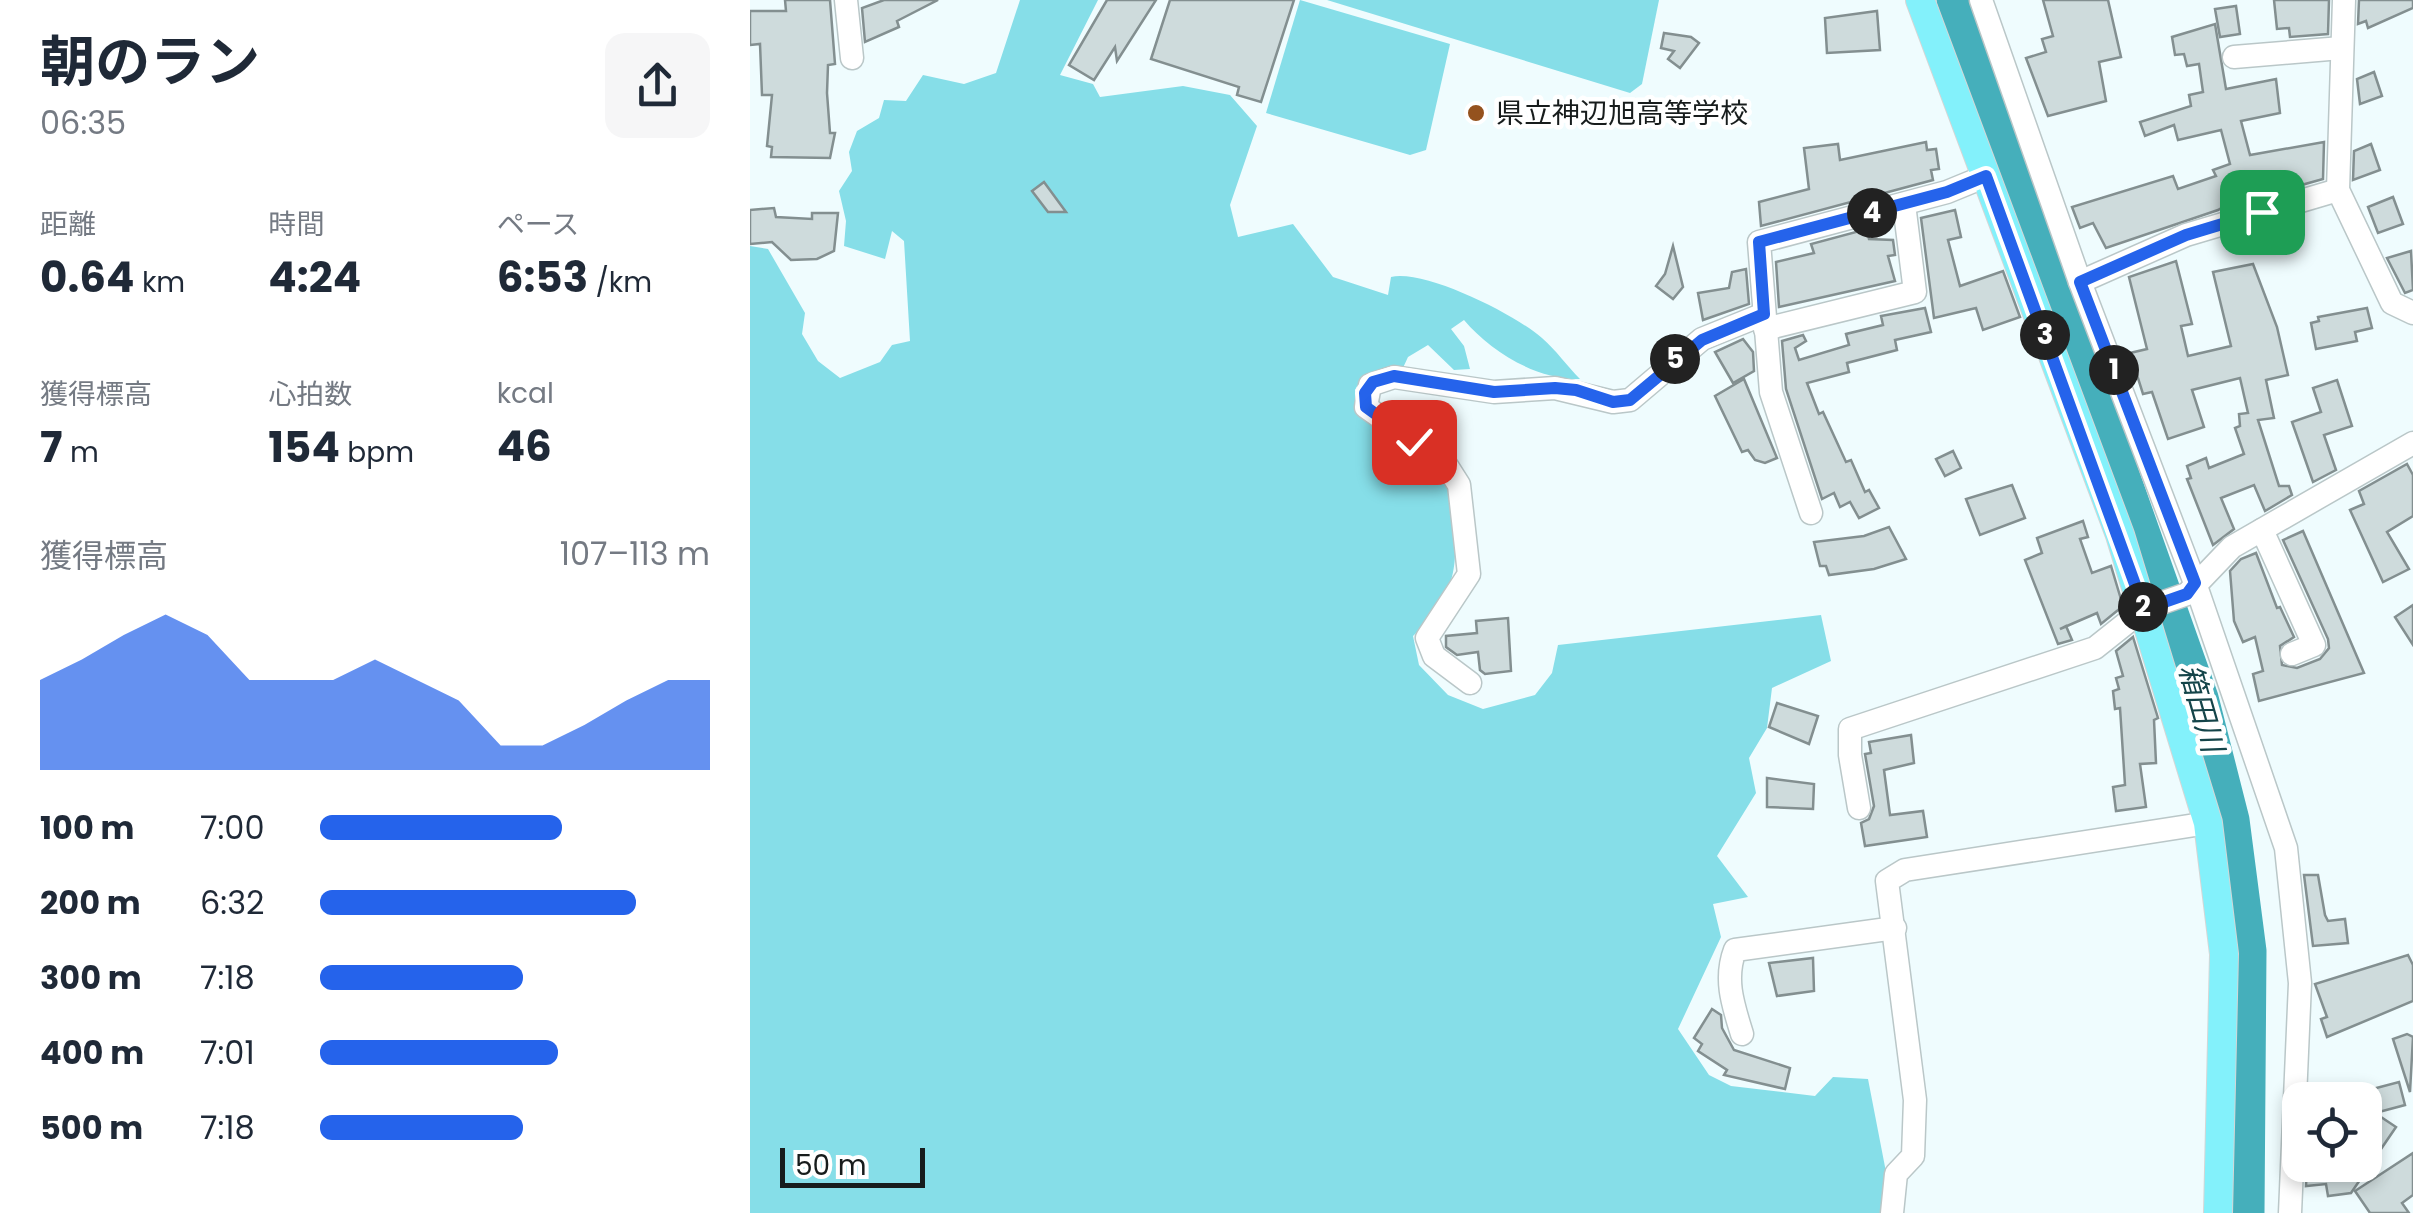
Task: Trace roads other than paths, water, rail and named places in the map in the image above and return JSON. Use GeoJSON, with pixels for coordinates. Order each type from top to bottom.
{"type":"FeatureCollection","features":[{"type":"Feature","properties":{"kind":"main road"},"geometry":{"type":"LineString","coordinates":[[1920,0],[2147,608],[2208,823],[2224,954],[2218,1213]]}},
{"type":"Feature","properties":{"kind":"street"},"geometry":{"type":"LineString","coordinates":[[846,0],[852,58]]}},
{"type":"Feature","properties":{"kind":"street"},"geometry":{"type":"LineString","coordinates":[[1981,0],[2286,848],[2300,983],[2290,1213]]}},
{"type":"Feature","properties":{"kind":"street"},"geometry":{"type":"LineString","coordinates":[[2344,0],[2338,190],[2392,303],[2413,314]]}},
{"type":"Feature","properties":{"kind":"street"},"geometry":{"type":"LineString","coordinates":[[2234,57],[2341,48]]}},
{"type":"Feature","properties":{"kind":"street"},"geometry":{"type":"LineString","coordinates":[[1811,513],[1771,392],[1759,242],[1904,204],[1986,176]]}},
{"type":"Feature","properties":{"kind":"street"},"geometry":{"type":"LineString","coordinates":[[2080,282],[2186,235],[2338,190]]}},
{"type":"Feature","properties":{"kind":"street"},"geometry":{"type":"LineString","coordinates":[[1470,683],[1434,656],[1427,638],[1470,574],[1459,485],[1445,463],[1366,407],[1370,385],[1394,376],[1494,392],[1555,388],[1613,402],[1630,400],[1702,340],[1764,322],[1916,292],[1904,204]]}},
{"type":"Feature","properties":{"kind":"street"},"geometry":{"type":"LineString","coordinates":[[1859,808],[1850,729],[2095,648],[2147,608],[2191,588],[2232,546],[2413,443]]}},
{"type":"Feature","properties":{"kind":"street"},"geometry":{"type":"LineString","coordinates":[[2262,530],[2314,646],[2292,654]]}},
{"type":"Feature","properties":{"kind":"street"},"geometry":{"type":"LineString","coordinates":[[1892,1213],[1896,1174],[1913,1156],[1915,1100],[1888,881],[1905,870],[2208,823]]}},
{"type":"Feature","properties":{"kind":"street"},"geometry":{"type":"LineString","coordinates":[[1742,1034],[1728,967],[1735,950],[1895,928]]}},
{"type":"Feature","properties":{"kind":"waterway","name":"箱田川"},"geometry":{"type":"LineString","coordinates":[[1954,0],[2201,698],[2232,820],[2249,951],[2247,1213]]}},
{"type":"Feature","properties":{"kind":"place","name":"県立神辺旭高等学校"},"geometry":{"type":"Point","coordinates":[1476,113]}}]}
